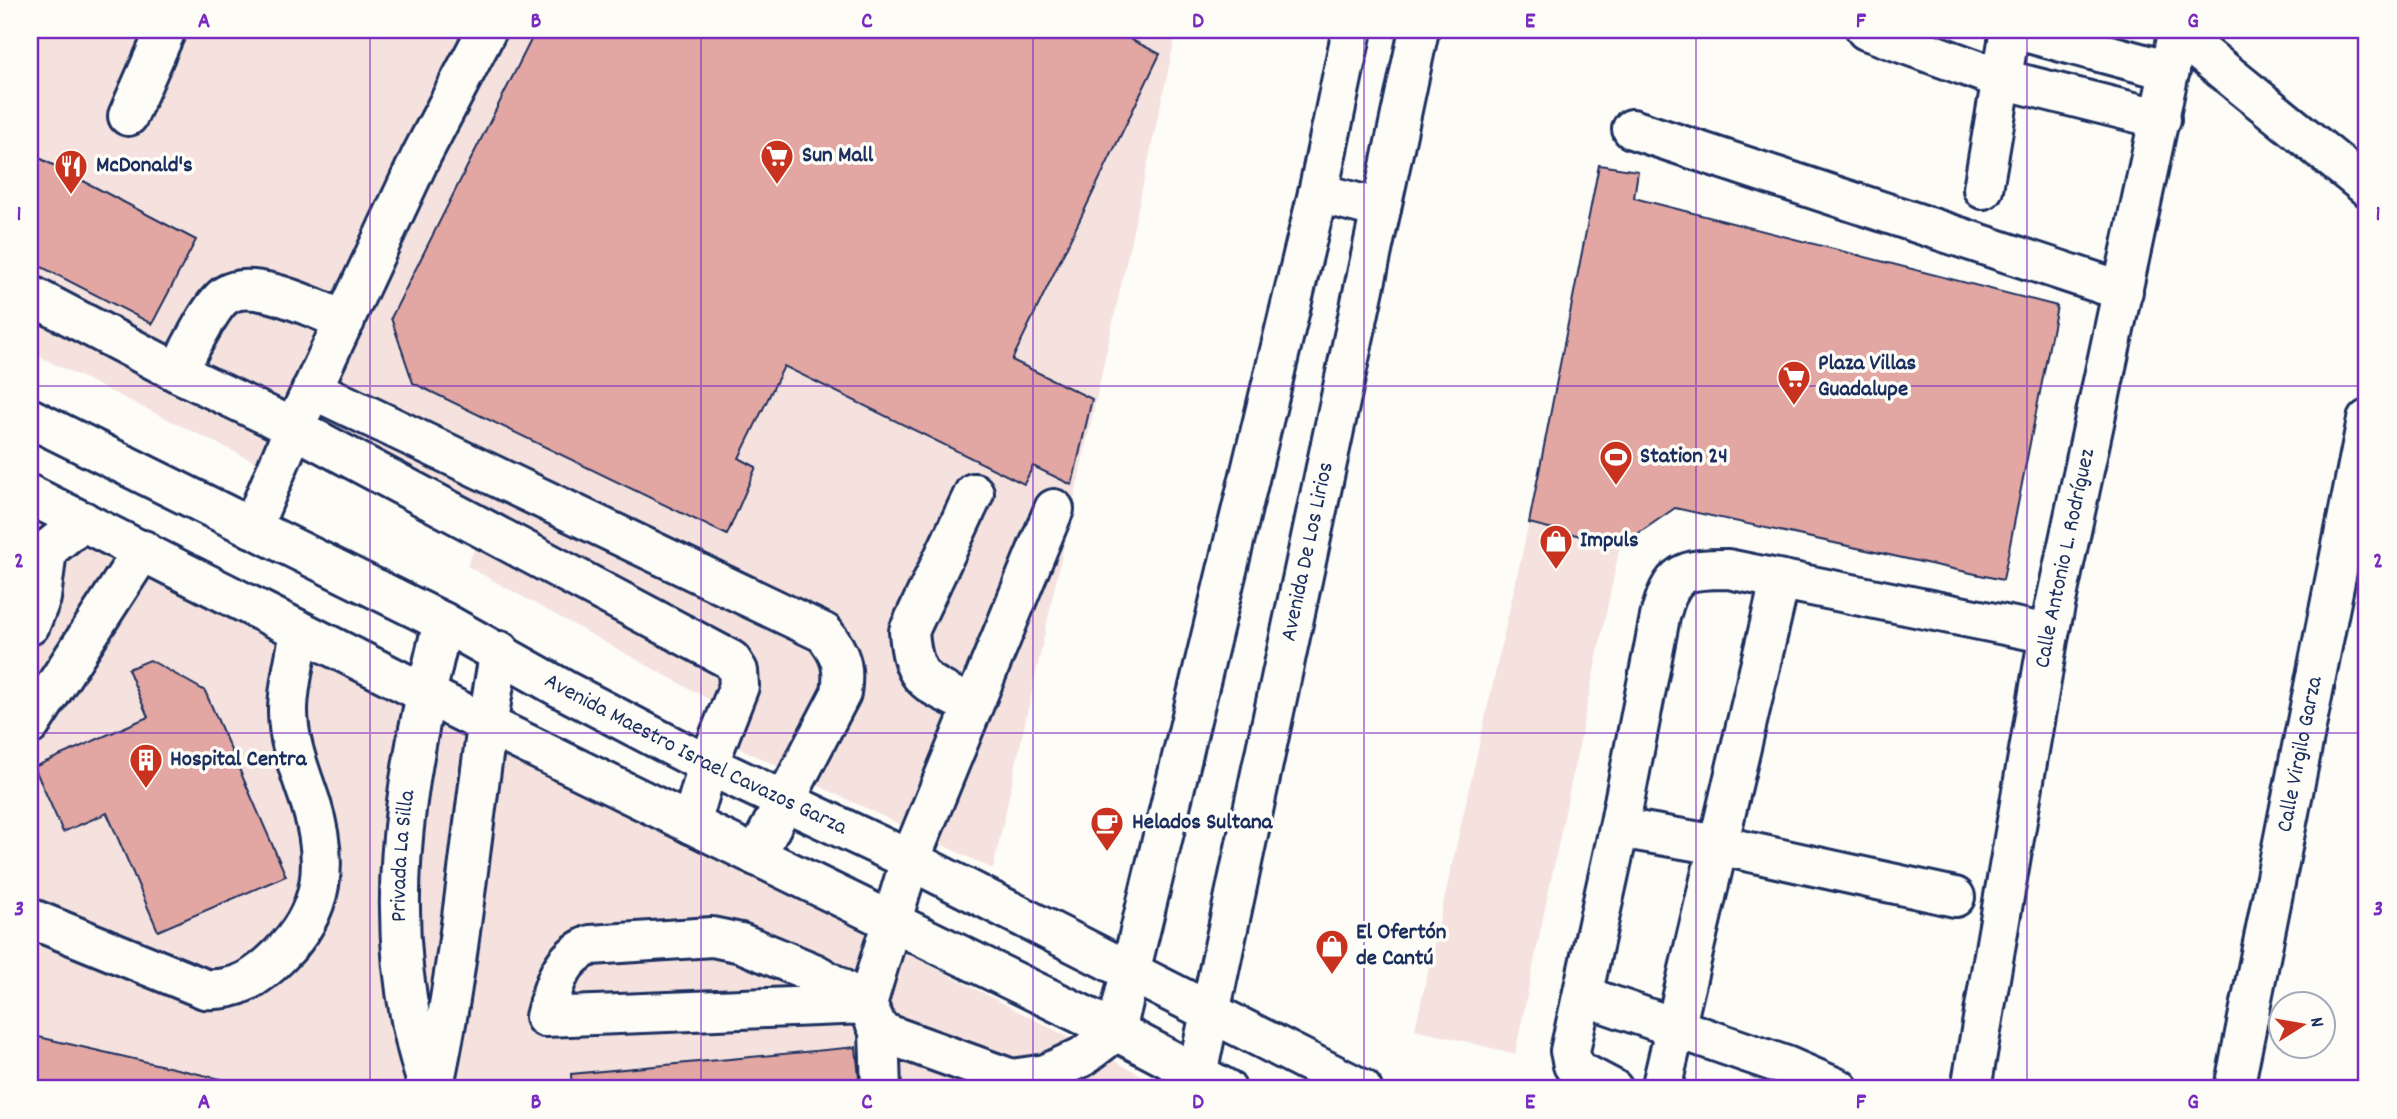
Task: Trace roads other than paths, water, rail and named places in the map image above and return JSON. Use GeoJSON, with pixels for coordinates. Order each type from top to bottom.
{"type":"FeatureCollection","features":[{"type":"Feature","properties":{"kind":"street"},"geometry":{"type":"LineString","coordinates":[[252,528],[294,428],[421,156],[487,30]]}},
{"type":"Feature","properties":{"kind":"street"},"geometry":{"type":"LineString","coordinates":[[873,1017],[545,1017],[555,978],[578,950],[591,945],[712,937],[768,952],[873,1017],[1012,1079],[1046,1074],[1070,1063],[1116,1031],[1318,194],[1352,30]]}},
{"type":"Feature","properties":{"kind":"street","name":"Avenida De Los Lirios"},"geometry":{"type":"LineString","coordinates":[[1211,1082],[1212,1012],[1419,30]]}},
{"type":"Feature","properties":{"kind":"street"},"geometry":{"type":"LineString","coordinates":[[1866,30],[2002,79],[2161,119]]}},
{"type":"Feature","properties":{"kind":"street"},"geometry":{"type":"LineString","coordinates":[[1983,189],[2010,30]]}},
{"type":"Feature","properties":{"kind":"street"},"geometry":{"type":"LineString","coordinates":[[2017,30],[2170,71]]}},
{"type":"Feature","properties":{"kind":"street"},"geometry":{"type":"LineString","coordinates":[[128,116],[162,31]]}},
{"type":"Feature","properties":{"kind":"street"},"geometry":{"type":"LineString","coordinates":[[2178,32],[2367,187]]}},
{"type":"Feature","properties":{"kind":"street","name":"Calle Antonio L. Rodríguez"},"geometry":{"type":"LineString","coordinates":[[1971,1089],[2049,634],[2178,32]]}},
{"type":"Feature","properties":{"kind":"street"},"geometry":{"type":"LineString","coordinates":[[1632,129],[2123,291]]}},
{"type":"Feature","properties":{"kind":"street"},"geometry":{"type":"LineString","coordinates":[[1318,194],[1381,209]]}},
{"type":"Feature","properties":{"kind":"street"},"geometry":{"type":"LineString","coordinates":[[177,372],[215,307],[225,295],[241,290],[281,296],[345,321]]}},
{"type":"Feature","properties":{"kind":"street"},"geometry":{"type":"LineString","coordinates":[[30,295],[177,372],[294,428],[731,660],[738,671],[739,686],[708,765],[691,824]]}},
{"type":"Feature","properties":{"kind":"street"},"geometry":{"type":"LineString","coordinates":[[312,389],[824,633],[841,654],[844,673],[841,693],[783,800],[757,856]]}},
{"type":"Feature","properties":{"kind":"street","name":"Avenida Maestro Israel Cavazos Garza"},"geometry":{"type":"LineString","coordinates":[[30,418],[500,651],[566,691],[708,765],[910,860],[1362,1089]]}},
{"type":"Feature","properties":{"kind":"street","name":"Calle Virgilo Garza"},"geometry":{"type":"LineString","coordinates":[[2234,1089],[2367,420]]}},
{"type":"Feature","properties":{"kind":"street"},"geometry":{"type":"LineString","coordinates":[[972,706],[921,679],[911,654],[909,631],[974,493]]}},
{"type":"Feature","properties":{"kind":"street"},"geometry":{"type":"LineString","coordinates":[[30,495],[486,724],[1116,1031],[1211,1082]]}},
{"type":"Feature","properties":{"kind":"street"},"geometry":{"type":"LineString","coordinates":[[881,1089],[873,1017],[892,922],[910,860],[1054,509]]}},
{"type":"Feature","properties":{"kind":"street"},"geometry":{"type":"LineString","coordinates":[[30,625],[41,598],[38,548],[83,522]]}},
{"type":"Feature","properties":{"kind":"street"},"geometry":{"type":"LineString","coordinates":[[30,725],[143,550]]}},
{"type":"Feature","properties":{"kind":"street"},"geometry":{"type":"LineString","coordinates":[[1613,1089],[1573,1065],[1570,1051],[1584,996],[1667,589],[1678,577],[1713,569],[1728,569],[2049,634]]}},
{"type":"Feature","properties":{"kind":"street"},"geometry":{"type":"LineString","coordinates":[[1661,1089],[1780,580]]}},
{"type":"Feature","properties":{"kind":"street","name":"Privada La Silla"},"geometry":{"type":"LineString","coordinates":[[431,1089],[405,1002],[399,945],[405,801],[425,692],[443,622]]}},
{"type":"Feature","properties":{"kind":"street"},"geometry":{"type":"LineString","coordinates":[[30,919],[205,989],[227,991],[244,983],[268,968],[290,945],[313,910],[321,889],[323,867],[311,805],[295,761],[288,710],[300,631]]}},
{"type":"Feature","properties":{"kind":"street","name":"Privada La Silla"},"geometry":{"type":"LineString","coordinates":[[431,1089],[451,1008],[486,724],[500,651]]}},
{"type":"Feature","properties":{"kind":"street"},"geometry":{"type":"LineString","coordinates":[[1619,828],[1718,845],[1955,897]]}},
{"type":"Feature","properties":{"kind":"street"},"geometry":{"type":"LineString","coordinates":[[1584,996],[1786,1066],[1839,1089]]}},
{"type":"Feature","properties":{"kind":"place","name":"Sun Mall"},"geometry":{"type":"Point","coordinates":[777,186]}},
{"type":"Feature","properties":{"kind":"place","name":"McDonald's"},"geometry":{"type":"Point","coordinates":[71,196]}},
{"type":"Feature","properties":{"kind":"place","name":"Plaza Villas Guadalupe"},"geometry":{"type":"Point","coordinates":[1794,407]}},
{"type":"Feature","properties":{"kind":"place","name":"Station 24"},"geometry":{"type":"Point","coordinates":[1616,487]}},
{"type":"Feature","properties":{"kind":"place","name":"Impuls"},"geometry":{"type":"Point","coordinates":[1556,571]}},
{"type":"Feature","properties":{"kind":"place","name":"Hospital Centra"},"geometry":{"type":"Point","coordinates":[146,790]}},
{"type":"Feature","properties":{"kind":"place","name":"Helados Sultana"},"geometry":{"type":"Point","coordinates":[1107,853]}},
{"type":"Feature","properties":{"kind":"place","name":"El Ofertón de Cantú"},"geometry":{"type":"Point","coordinates":[1332,976]}}]}
